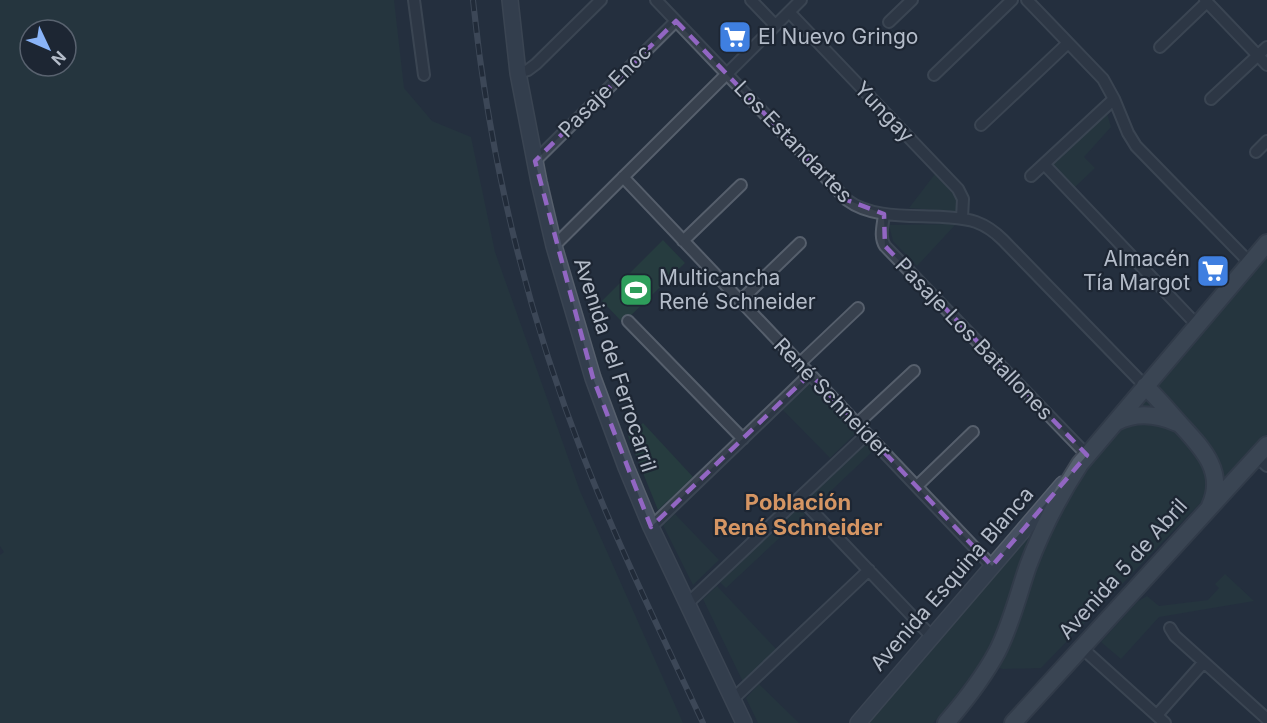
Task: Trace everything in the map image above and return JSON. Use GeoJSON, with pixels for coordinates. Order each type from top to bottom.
{"type":"FeatureCollection","features":[{"type":"Feature","properties":{"kind":"main road","name":"Avenida Esquina Blanca"},"geometry":{"type":"LineString","coordinates":[[946,723],[974,689],[996,653],[1005,634],[1028,567],[1061,493],[1084,460],[1267,243]]}},
{"type":"Feature","properties":{"kind":"main road"},"geometry":{"type":"LineString","coordinates":[[1145,386],[1201,448],[1211,465],[1215,486],[1209,507]]}},
{"type":"Feature","properties":{"kind":"main road"},"geometry":{"type":"LineString","coordinates":[[1115,423],[1129,416],[1142,414],[1168,419],[1181,425]]}},
{"type":"Feature","properties":{"kind":"main road","name":"Avenida 5 de Abril"},"geometry":{"type":"LineString","coordinates":[[1012,723],[1209,507],[1264,456]]}},
{"type":"Feature","properties":{"kind":"street"},"geometry":{"type":"LineString","coordinates":[[414,0],[424,75]]}},
{"type":"Feature","properties":{"kind":"street","name":"Avenida del Ferrocarril"},"geometry":{"type":"LineString","coordinates":[[510,0],[518,74],[535,161],[554,246],[576,325],[597,389],[651,527],[744,723]]}},
{"type":"Feature","properties":{"kind":"street"},"geometry":{"type":"LineString","coordinates":[[518,74],[536,64],[601,0]]}},
{"type":"Feature","properties":{"kind":"street","name":"Los Estandartes"},"geometry":{"type":"LineString","coordinates":[[656,0],[847,200],[867,211],[884,214],[962,218],[978,222],[998,235],[1145,386]]}},
{"type":"Feature","properties":{"kind":"street"},"geometry":{"type":"LineString","coordinates":[[752,0],[775,25]]}},
{"type":"Feature","properties":{"kind":"street"},"geometry":{"type":"LineString","coordinates":[[554,246],[801,0]]}},
{"type":"Feature","properties":{"kind":"street"},"geometry":{"type":"LineString","coordinates":[[889,22],[912,0]]}},
{"type":"Feature","properties":{"kind":"street"},"geometry":{"type":"LineString","coordinates":[[934,75],[1012,0]]}},
{"type":"Feature","properties":{"kind":"street"},"geometry":{"type":"LineString","coordinates":[[1027,0],[1103,79],[1136,146],[1250,263]]}},
{"type":"Feature","properties":{"kind":"street"},"geometry":{"type":"LineString","coordinates":[[1160,47],[1206,1],[1267,65]]}},
{"type":"Feature","properties":{"kind":"street","name":"Yungay"},"geometry":{"type":"LineString","coordinates":[[789,12],[958,189],[963,199],[962,218]]}},
{"type":"Feature","properties":{"kind":"street","name":"Pasaje Enoc"},"geometry":{"type":"LineString","coordinates":[[535,161],[676,21]]}},
{"type":"Feature","properties":{"kind":"street"},"geometry":{"type":"LineString","coordinates":[[981,125],[1068,43]]}},
{"type":"Feature","properties":{"kind":"street"},"geometry":{"type":"LineString","coordinates":[[1211,99],[1267,47]]}},
{"type":"Feature","properties":{"kind":"street"},"geometry":{"type":"LineString","coordinates":[[1031,176],[1114,99]]}},
{"type":"Feature","properties":{"kind":"street"},"geometry":{"type":"LineString","coordinates":[[1256,152],[1267,141]]}},
{"type":"Feature","properties":{"kind":"street"},"geometry":{"type":"LineString","coordinates":[[1044,164],[1197,325]]}},
{"type":"Feature","properties":{"kind":"street","name":"René Schneider"},"geometry":{"type":"LineString","coordinates":[[623,177],[992,566]]}},
{"type":"Feature","properties":{"kind":"street"},"geometry":{"type":"LineString","coordinates":[[683,241],[741,185]]}},
{"type":"Feature","properties":{"kind":"street","name":"Pasaje Los Batallones"},"geometry":{"type":"LineString","coordinates":[[884,214],[881,236],[885,246],[1084,460]]}},
{"type":"Feature","properties":{"kind":"street"},"geometry":{"type":"LineString","coordinates":[[740,301],[800,243]]}},
{"type":"Feature","properties":{"kind":"street"},"geometry":{"type":"LineString","coordinates":[[800,363],[858,308]]}},
{"type":"Feature","properties":{"kind":"street"},"geometry":{"type":"LineString","coordinates":[[628,321],[743,439]]}},
{"type":"Feature","properties":{"kind":"street"},"geometry":{"type":"LineString","coordinates":[[857,424],[914,371]]}},
{"type":"Feature","properties":{"kind":"street"},"geometry":{"type":"LineString","coordinates":[[651,527],[810,374]]}},
{"type":"Feature","properties":{"kind":"street"},"geometry":{"type":"LineString","coordinates":[[917,486],[974,432]]}},
{"type":"Feature","properties":{"kind":"street"},"geometry":{"type":"LineString","coordinates":[[687,604],[867,434]]}},
{"type":"Feature","properties":{"kind":"street","name":"Avenida Esquina Blanca"},"geometry":{"type":"LineString","coordinates":[[858,723],[1084,460]]}},
{"type":"Feature","properties":{"kind":"street"},"geometry":{"type":"LineString","coordinates":[[800,498],[932,637]]}},
{"type":"Feature","properties":{"kind":"street"},"geometry":{"type":"LineString","coordinates":[[733,699],[868,570]]}},
{"type":"Feature","properties":{"kind":"street"},"geometry":{"type":"LineString","coordinates":[[1170,628],[1175,636],[1267,719]]}},
{"type":"Feature","properties":{"kind":"street"},"geometry":{"type":"LineString","coordinates":[[1082,648],[1165,723]]}},
{"type":"Feature","properties":{"kind":"street"},"geometry":{"type":"LineString","coordinates":[[1156,715],[1204,662]]}},
{"type":"Feature","properties":{"kind":"highlighted area"},"geometry":{"type":"Polygon","coordinates":[[[676,21],[847,200],[884,214],[885,246],[1087,455],[992,566],[810,374],[651,527],[593,378],[535,161],[676,21]]]}},
{"type":"Feature","properties":{"kind":"green space"},"geometry":{"type":"Polygon","coordinates":[[[0,0],[394,0],[404,88],[432,121],[471,137],[495,252],[580,491],[683,723],[0,723],[0,555],[4,552],[0,546],[0,0]]]}},
{"type":"Feature","properties":{"kind":"green space"},"geometry":{"type":"Polygon","coordinates":[[[1106,110],[1111,127],[1084,157],[1095,168],[1074,188],[1051,164],[1106,110]]]}},
{"type":"Feature","properties":{"kind":"green space"},"geometry":{"type":"Polygon","coordinates":[[[935,174],[957,198],[957,212],[909,208],[935,174]]]}},
{"type":"Feature","properties":{"kind":"green space"},"geometry":{"type":"Polygon","coordinates":[[[956,224],[917,266],[893,241],[889,225],[956,224]]]}},
{"type":"Feature","properties":{"kind":"green space","name":"Multicancha René Schneider"},"geometry":{"type":"Polygon","coordinates":[[[663,240],[685,263],[623,323],[602,301],[663,240]]]}},
{"type":"Feature","properties":{"kind":"green space"},"geometry":{"type":"Polygon","coordinates":[[[1267,255],[1267,434],[1041,668],[1003,669],[981,662],[933,723],[865,723],[1267,255]]]}},
{"type":"Feature","properties":{"kind":"green space"},"geometry":{"type":"Polygon","coordinates":[[[807,382],[856,433],[830,458],[781,408],[807,382]]]}},
{"type":"Feature","properties":{"kind":"green space"},"geometry":{"type":"Polygon","coordinates":[[[643,423],[693,477],[658,510],[628,436],[643,423]]]}},
{"type":"Feature","properties":{"kind":"green space"},"geometry":{"type":"Polygon","coordinates":[[[865,442],[873,451],[815,506],[807,498],[865,442]]]}},
{"type":"Feature","properties":{"kind":"green space"},"geometry":{"type":"Polygon","coordinates":[[[796,504],[805,514],[726,588],[717,579],[796,504]]]}},
{"type":"Feature","properties":{"kind":"green space"},"geometry":{"type":"Polygon","coordinates":[[[675,514],[719,560],[693,585],[663,525],[675,514]]]}},
{"type":"Feature","properties":{"kind":"green space"},"geometry":{"type":"Polygon","coordinates":[[[1225,574],[1254,601],[1159,617],[1121,659],[1101,642],[1137,602],[1147,596],[1159,606],[1208,600],[1219,588],[1215,584],[1225,574]]]}},
{"type":"Feature","properties":{"kind":"green space"},"geometry":{"type":"Polygon","coordinates":[[[717,586],[777,650],[743,682],[703,599],[717,586]]]}},
{"type":"Feature","properties":{"kind":"green space"},"geometry":{"type":"Polygon","coordinates":[[[759,684],[799,723],[758,723],[746,698],[759,684]]]}},
{"type":"Feature","properties":{"kind":"railway"},"geometry":{"type":"LineString","coordinates":[[473,0],[480,59],[500,175],[544,346],[597,492],[703,723]]}},
{"type":"Feature","properties":{"kind":"place","name":"El Nuevo Gringo"},"geometry":{"type":"Point","coordinates":[735,37]}},
{"type":"Feature","properties":{"kind":"place","name":"Almacén Tía Margot"},"geometry":{"type":"Point","coordinates":[1213,271]}},
{"type":"Feature","properties":{"kind":"place","name":"Multicancha René Schneider"},"geometry":{"type":"Point","coordinates":[636,290]}},
{"type":"Feature","properties":{"kind":"district","name":"Población René Schneider"},"geometry":{"type":"Point","coordinates":[798,514]}}]}
